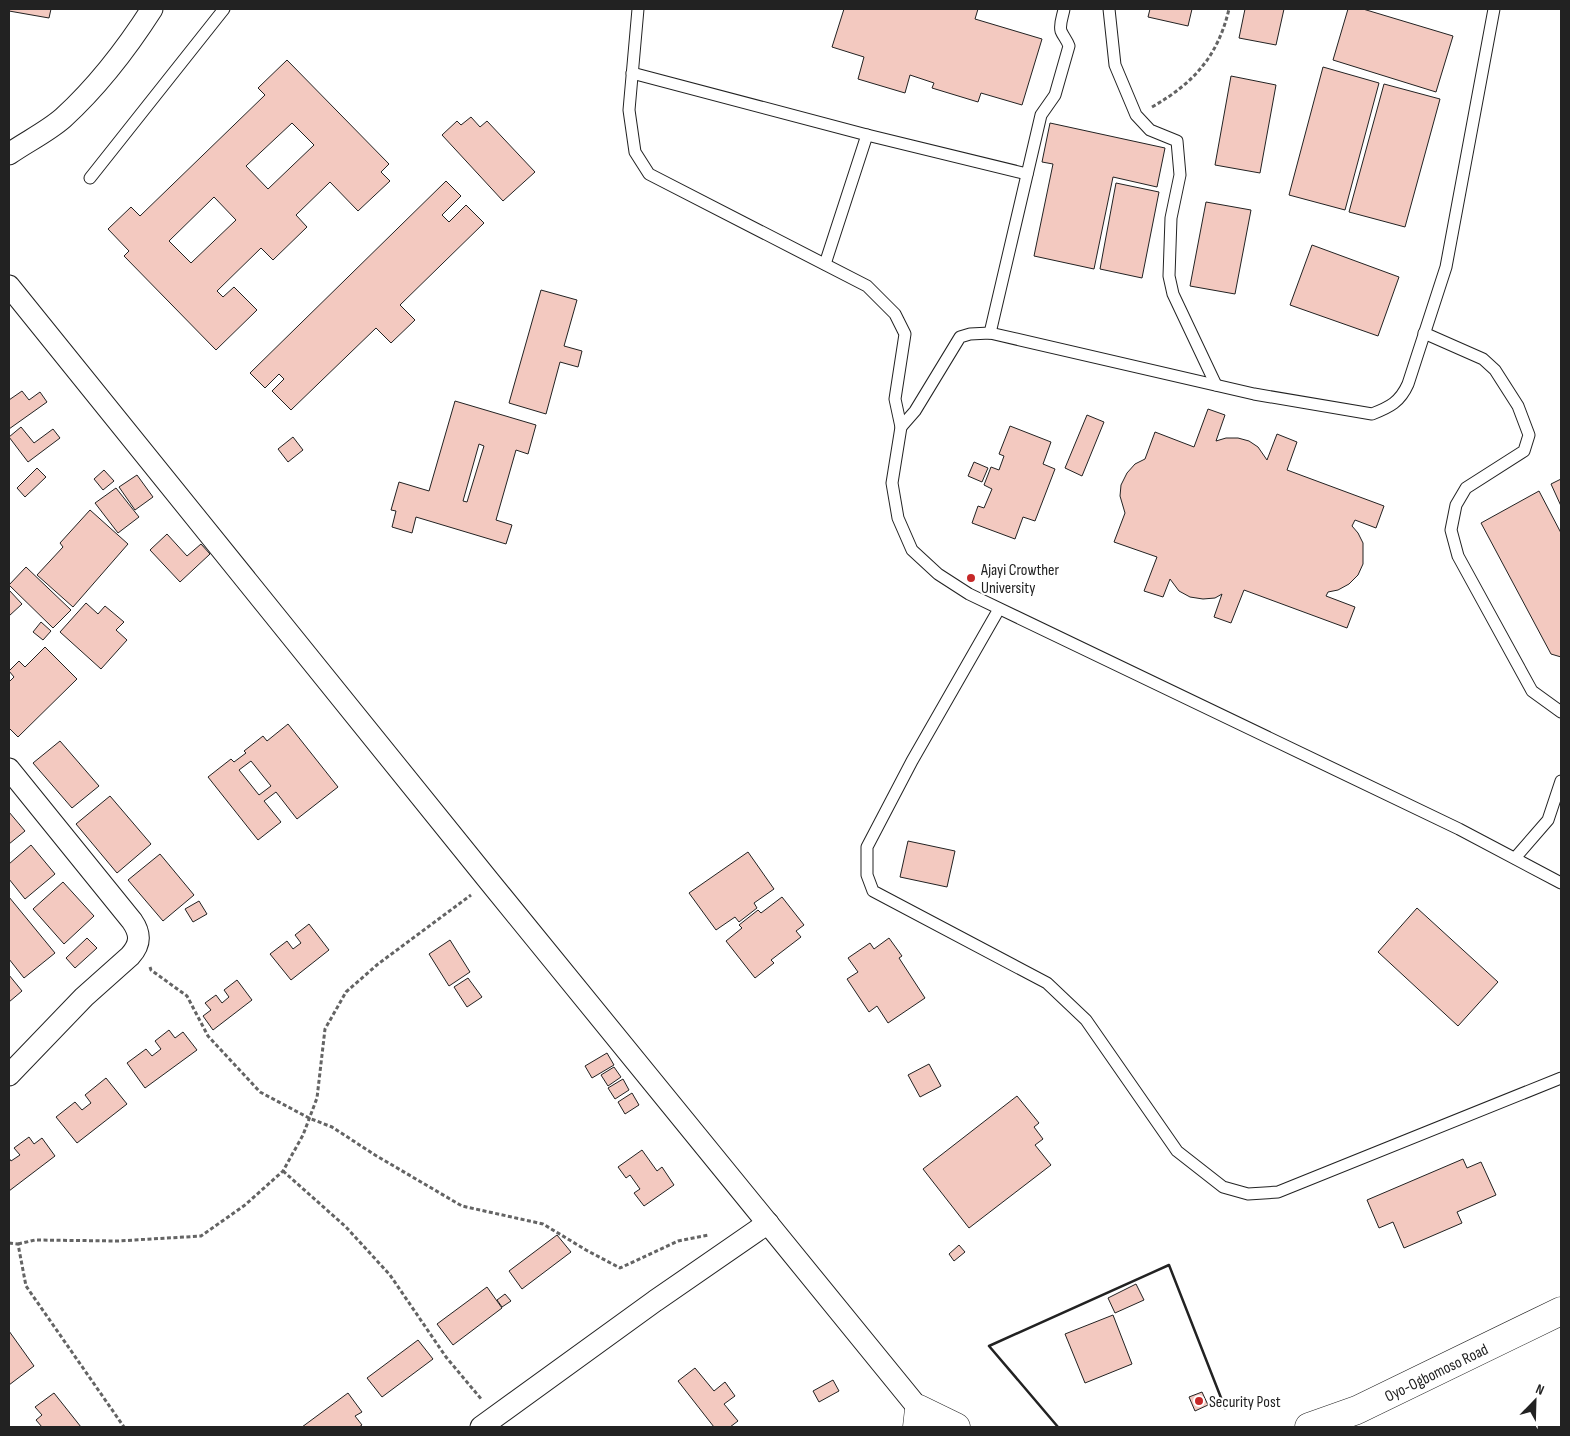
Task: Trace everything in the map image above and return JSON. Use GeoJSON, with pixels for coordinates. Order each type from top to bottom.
{"type":"FeatureCollection","features":[{"type":"Feature","properties":{"kind":"highway","name":"Oyo-Ogbomoso Road"},"geometry":{"type":"LineString","coordinates":[[1309,1427],[1357,1410],[1561,1311]]}},
{"type":"Feature","properties":{"kind":"highway"},"geometry":{"type":"LineString","coordinates":[[921,1421],[956,1427]]}},
{"type":"Feature","properties":{"kind":"street"},"geometry":{"type":"LineString","coordinates":[[9,154],[62,119],[88,93],[130,43],[152,9]]}},
{"type":"Feature","properties":{"kind":"street"},"geometry":{"type":"LineString","coordinates":[[12,296],[768,1223],[921,1421]]}},
{"type":"Feature","properties":{"kind":"street"},"geometry":{"type":"LineString","coordinates":[[9,770],[132,921],[138,930],[139,939],[136,949],[130,956],[84,997],[9,1075]]}},
{"type":"Feature","properties":{"kind":"street"},"geometry":{"type":"LineString","coordinates":[[488,1422],[655,1300],[768,1223]]}},
{"type":"Feature","properties":{"kind":"lane"},"geometry":{"type":"LineString","coordinates":[[90,178],[224,9]]}},
{"type":"Feature","properties":{"kind":"lane"},"geometry":{"type":"LineString","coordinates":[[638,9],[629,110],[634,152],[649,174],[867,286],[895,314],[905,334],[895,399],[901,427],[892,483],[898,518],[912,550],[938,574],[969,594],[1459,829],[1561,882]]}},
{"type":"Feature","properties":{"kind":"lane"},"geometry":{"type":"LineString","coordinates":[[990,333],[1041,115],[1055,95],[1069,46],[1060,25],[1064,9]]}},
{"type":"Feature","properties":{"kind":"lane"},"geometry":{"type":"LineString","coordinates":[[1109,9],[1115,65],[1136,115],[1150,130],[1176,141],[1180,175],[1172,218],[1169,276],[1173,294],[1216,385]]}},
{"type":"Feature","properties":{"kind":"lane"},"geometry":{"type":"LineString","coordinates":[[901,427],[915,411],[960,337],[970,334],[990,333],[1254,394],[1372,414],[1384,410],[1399,400],[1404,393],[1446,267],[1494,9]]}},
{"type":"Feature","properties":{"kind":"lane"},"geometry":{"type":"LineString","coordinates":[[632,73],[867,135],[1027,174]]}},
{"type":"Feature","properties":{"kind":"lane"},"geometry":{"type":"LineString","coordinates":[[825,264],[867,135]]}},
{"type":"Feature","properties":{"kind":"lane"},"geometry":{"type":"LineString","coordinates":[[1424,333],[1483,359],[1495,370],[1518,406],[1529,435],[1524,451],[1466,488],[1456,505],[1451,530],[1458,556],[1532,691],[1561,712]]}},
{"type":"Feature","properties":{"kind":"lane"},"geometry":{"type":"LineString","coordinates":[[999,609],[912,761],[867,847],[867,875],[874,891],[1047,983],[1086,1020],[1177,1151],[1222,1187],[1248,1194],[1278,1192],[1561,1078]]}},
{"type":"Feature","properties":{"kind":"lane"},"geometry":{"type":"LineString","coordinates":[[1515,858],[1548,820],[1561,781]]}},
{"type":"Feature","properties":{"kind":"path"},"geometry":{"type":"LineString","coordinates":[[1136,115],[1172,95],[1202,68],[1224,30],[1229,9]]}},
{"type":"Feature","properties":{"kind":"path"},"geometry":{"type":"LineString","coordinates":[[9,1243],[18,1244],[35,1240],[118,1241],[200,1236],[245,1206],[284,1171],[303,1135],[317,1098],[325,1029],[346,992],[378,964],[490,881]]}},
{"type":"Feature","properties":{"kind":"path"},"geometry":{"type":"LineString","coordinates":[[139,939],[151,970],[187,996],[208,1036],[260,1092],[309,1118],[332,1127],[375,1155],[462,1206],[543,1224],[620,1268],[678,1241],[714,1234]]}},
{"type":"Feature","properties":{"kind":"path"},"geometry":{"type":"LineString","coordinates":[[284,1171],[346,1228],[390,1275],[488,1422]]}},
{"type":"Feature","properties":{"kind":"path"},"geometry":{"type":"LineString","coordinates":[[18,1244],[26,1286],[124,1427]]}},
{"type":"Feature","properties":{"kind":"building"},"geometry":{"type":"Polygon","coordinates":[[[9,9],[51,9],[49,18],[9,11],[9,9]]]}},
{"type":"Feature","properties":{"kind":"building"},"geometry":{"type":"Polygon","coordinates":[[[844,9],[978,9],[975,19],[1042,39],[1022,105],[981,93],[978,102],[932,88],[934,83],[910,75],[905,93],[858,79],[864,57],[832,47],[844,9]]]}},
{"type":"Feature","properties":{"kind":"building"},"geometry":{"type":"Polygon","coordinates":[[[1150,9],[1192,9],[1188,26],[1148,17],[1150,9]]]}},
{"type":"Feature","properties":{"kind":"building"},"geometry":{"type":"Polygon","coordinates":[[[1245,9],[1284,9],[1276,45],[1239,38],[1245,9]]]}},
{"type":"Feature","properties":{"kind":"building"},"geometry":{"type":"Polygon","coordinates":[[[1348,9],[1363,9],[1453,36],[1436,92],[1333,60],[1348,9]]]}},
{"type":"Feature","properties":{"kind":"building"},"geometry":{"type":"Polygon","coordinates":[[[287,60],[389,164],[381,172],[390,181],[358,211],[330,182],[296,215],[307,227],[273,260],[261,248],[217,291],[223,297],[234,287],[257,310],[216,350],[124,256],[129,251],[108,229],[131,207],[140,216],[265,95],[258,88],[287,60]],[[292,123],[246,166],[268,189],[314,145],[292,123]],[[214,197],[169,241],[191,263],[236,220],[214,197]]]}},
{"type":"Feature","properties":{"kind":"building"},"geometry":{"type":"Polygon","coordinates":[[[1323,67],[1379,83],[1345,210],[1289,195],[1323,67]]]}},
{"type":"Feature","properties":{"kind":"building"},"geometry":{"type":"Polygon","coordinates":[[[1231,76],[1276,85],[1260,173],[1215,165],[1231,76]]]}},
{"type":"Feature","properties":{"kind":"building"},"geometry":{"type":"Polygon","coordinates":[[[1384,84],[1440,99],[1405,227],[1349,212],[1384,84]]]}},
{"type":"Feature","properties":{"kind":"building"},"geometry":{"type":"Polygon","coordinates":[[[471,117],[480,127],[487,121],[535,172],[503,201],[442,135],[457,121],[461,125],[471,117]]]}},
{"type":"Feature","properties":{"kind":"building"},"geometry":{"type":"Polygon","coordinates":[[[1050,123],[1165,148],[1157,187],[1113,177],[1094,269],[1034,256],[1053,164],[1042,162],[1050,123]]]}},
{"type":"Feature","properties":{"kind":"building"},"geometry":{"type":"Polygon","coordinates":[[[446,181],[461,196],[442,215],[449,222],[466,205],[484,223],[400,305],[415,320],[391,343],[376,328],[291,410],[272,391],[284,379],[279,374],[265,388],[250,373],[446,181]]]}},
{"type":"Feature","properties":{"kind":"building"},"geometry":{"type":"Polygon","coordinates":[[[1116,183],[1159,192],[1142,278],[1100,269],[1116,183]]]}},
{"type":"Feature","properties":{"kind":"building"},"geometry":{"type":"Polygon","coordinates":[[[1206,202],[1251,210],[1235,294],[1190,286],[1206,202]]]}},
{"type":"Feature","properties":{"kind":"building"},"geometry":{"type":"Polygon","coordinates":[[[1312,245],[1399,277],[1378,336],[1290,305],[1312,245]]]}},
{"type":"Feature","properties":{"kind":"building"},"geometry":{"type":"Polygon","coordinates":[[[541,290],[577,300],[564,346],[582,351],[578,367],[560,362],[546,414],[509,403],[541,290]]]}},
{"type":"Feature","properties":{"kind":"building"},"geometry":{"type":"Polygon","coordinates":[[[22,391],[29,400],[40,392],[47,402],[9,429],[9,400],[22,391]]]}},
{"type":"Feature","properties":{"kind":"building"},"geometry":{"type":"Polygon","coordinates":[[[455,401],[536,425],[528,454],[516,450],[496,520],[512,525],[506,544],[416,517],[412,533],[392,527],[396,511],[391,510],[399,482],[429,491],[455,401]],[[479,444],[463,501],[467,502],[484,446],[479,444]]]}},
{"type":"Feature","properties":{"kind":"building"},"geometry":{"type":"Polygon","coordinates":[[[1208,409],[1225,415],[1216,441],[1226,438],[1238,438],[1249,441],[1258,447],[1267,460],[1277,434],[1297,442],[1287,470],[1384,506],[1376,528],[1355,520],[1352,526],[1363,543],[1363,564],[1358,575],[1349,584],[1338,590],[1328,592],[1326,596],[1355,607],[1347,628],[1244,590],[1231,623],[1214,617],[1222,594],[1215,598],[1190,597],[1179,591],[1170,579],[1163,597],[1144,591],[1157,557],[1114,542],[1125,513],[1120,496],[1121,485],[1127,473],[1135,464],[1145,459],[1155,432],[1194,447],[1208,409]]]}},
{"type":"Feature","properties":{"kind":"building"},"geometry":{"type":"Polygon","coordinates":[[[1087,415],[1104,422],[1082,476],[1065,468],[1087,415]]]}},
{"type":"Feature","properties":{"kind":"building"},"geometry":{"type":"Polygon","coordinates":[[[1010,426],[1051,442],[1043,464],[1055,469],[1035,521],[1023,517],[1015,539],[972,523],[978,506],[984,508],[992,489],[984,485],[991,467],[999,470],[1004,456],[999,454],[1010,426]]]}},
{"type":"Feature","properties":{"kind":"building"},"geometry":{"type":"Polygon","coordinates":[[[21,427],[34,443],[53,429],[60,438],[28,462],[9,437],[21,427]]]}},
{"type":"Feature","properties":{"kind":"building"},"geometry":{"type":"Polygon","coordinates":[[[293,437],[303,450],[288,462],[278,449],[293,437]]]}},
{"type":"Feature","properties":{"kind":"building"},"geometry":{"type":"Polygon","coordinates":[[[974,462],[988,468],[982,482],[968,476],[974,462]]]}},
{"type":"Feature","properties":{"kind":"building"},"geometry":{"type":"Polygon","coordinates":[[[37,468],[46,477],[25,497],[17,488],[37,468]]]}},
{"type":"Feature","properties":{"kind":"building"},"geometry":{"type":"Polygon","coordinates":[[[104,470],[114,481],[103,490],[94,479],[104,470]]]}},
{"type":"Feature","properties":{"kind":"building"},"geometry":{"type":"Polygon","coordinates":[[[137,475],[153,497],[135,510],[119,487],[137,475]]]}},
{"type":"Feature","properties":{"kind":"building"},"geometry":{"type":"Polygon","coordinates":[[[1561,479],[1561,506],[1551,484],[1561,479]]]}},
{"type":"Feature","properties":{"kind":"building"},"geometry":{"type":"Polygon","coordinates":[[[116,488],[139,517],[118,533],[95,503],[116,488]]]}},
{"type":"Feature","properties":{"kind":"building"},"geometry":{"type":"Polygon","coordinates":[[[1539,491],[1561,533],[1561,657],[1551,654],[1481,523],[1539,491]]]}},
{"type":"Feature","properties":{"kind":"building"},"geometry":{"type":"Polygon","coordinates":[[[90,510],[128,544],[73,607],[37,575],[63,547],[60,543],[90,510]]]}},
{"type":"Feature","properties":{"kind":"building"},"geometry":{"type":"Polygon","coordinates":[[[167,534],[187,556],[201,544],[210,554],[180,582],[150,550],[167,534]]]}},
{"type":"Feature","properties":{"kind":"building"},"geometry":{"type":"Polygon","coordinates":[[[26,567],[71,610],[53,628],[9,585],[26,567]]]}},
{"type":"Feature","properties":{"kind":"building"},"geometry":{"type":"Polygon","coordinates":[[[9,590],[22,604],[9,616],[9,590]]]}},
{"type":"Feature","properties":{"kind":"building"},"geometry":{"type":"Polygon","coordinates":[[[86,603],[98,614],[105,606],[124,622],[116,630],[127,640],[101,669],[60,632],[86,603]]]}},
{"type":"Feature","properties":{"kind":"building"},"geometry":{"type":"Polygon","coordinates":[[[41,622],[51,631],[43,640],[33,632],[41,622]]]}},
{"type":"Feature","properties":{"kind":"building"},"geometry":{"type":"Polygon","coordinates":[[[45,647],[77,679],[18,737],[9,728],[9,682],[14,677],[9,671],[19,661],[25,667],[45,647]]]}},
{"type":"Feature","properties":{"kind":"building"},"geometry":{"type":"Polygon","coordinates":[[[288,724],[338,787],[297,819],[276,792],[264,801],[281,822],[258,840],[208,777],[231,759],[234,762],[246,753],[244,751],[263,736],[267,741],[288,724]],[[251,761],[239,770],[259,795],[271,786],[251,761]]]}},
{"type":"Feature","properties":{"kind":"building"},"geometry":{"type":"Polygon","coordinates":[[[60,741],[99,786],[72,808],[33,763],[60,741]]]}},
{"type":"Feature","properties":{"kind":"building"},"geometry":{"type":"Polygon","coordinates":[[[110,796],[151,844],[117,873],[76,824],[110,796]]]}},
{"type":"Feature","properties":{"kind":"building"},"geometry":{"type":"Polygon","coordinates":[[[9,812],[25,831],[9,844],[9,812]]]}},
{"type":"Feature","properties":{"kind":"building"},"geometry":{"type":"Polygon","coordinates":[[[908,841],[955,851],[947,887],[900,877],[908,841]]]}},
{"type":"Feature","properties":{"kind":"building"},"geometry":{"type":"Polygon","coordinates":[[[31,845],[55,874],[25,899],[9,879],[9,864],[31,845]]]}},
{"type":"Feature","properties":{"kind":"building"},"geometry":{"type":"Polygon","coordinates":[[[748,852],[774,889],[754,903],[757,908],[739,922],[735,917],[716,930],[689,893],[748,852]]]}},
{"type":"Feature","properties":{"kind":"building"},"geometry":{"type":"Polygon","coordinates":[[[160,854],[194,895],[163,921],[128,880],[160,854]]]}},
{"type":"Feature","properties":{"kind":"building"},"geometry":{"type":"Polygon","coordinates":[[[63,882],[94,916],[64,944],[33,909],[63,882]]]}},
{"type":"Feature","properties":{"kind":"building"},"geometry":{"type":"Polygon","coordinates":[[[9,897],[55,953],[24,978],[9,959],[9,897]]]}},
{"type":"Feature","properties":{"kind":"building"},"geometry":{"type":"Polygon","coordinates":[[[782,897],[804,925],[796,931],[801,937],[771,960],[774,963],[755,978],[726,941],[742,928],[739,925],[758,910],[761,913],[782,897]]]}},
{"type":"Feature","properties":{"kind":"building"},"geometry":{"type":"Polygon","coordinates":[[[199,901],[207,914],[193,922],[185,909],[199,901]]]}},
{"type":"Feature","properties":{"kind":"building"},"geometry":{"type":"Polygon","coordinates":[[[1417,908],[1498,982],[1458,1026],[1378,952],[1417,908]]]}},
{"type":"Feature","properties":{"kind":"building"},"geometry":{"type":"Polygon","coordinates":[[[309,924],[329,950],[291,980],[270,954],[287,941],[293,949],[301,943],[295,935],[309,924]]]}},
{"type":"Feature","properties":{"kind":"building"},"geometry":{"type":"Polygon","coordinates":[[[87,938],[97,948],[75,968],[66,958],[87,938]]]}},
{"type":"Feature","properties":{"kind":"building"},"geometry":{"type":"Polygon","coordinates":[[[889,938],[902,956],[899,958],[925,998],[888,1023],[877,1006],[869,1012],[847,979],[858,972],[848,958],[870,943],[874,949],[889,938]]]}},
{"type":"Feature","properties":{"kind":"building"},"geometry":{"type":"Polygon","coordinates":[[[450,940],[470,972],[449,986],[429,954],[450,940]]]}},
{"type":"Feature","properties":{"kind":"building"},"geometry":{"type":"Polygon","coordinates":[[[9,975],[22,991],[9,1002],[9,975]]]}},
{"type":"Feature","properties":{"kind":"building"},"geometry":{"type":"Polygon","coordinates":[[[468,978],[482,997],[467,1007],[454,987],[468,978]]]}},
{"type":"Feature","properties":{"kind":"building"},"geometry":{"type":"Polygon","coordinates":[[[237,980],[252,1000],[213,1030],[203,1016],[211,1010],[205,1003],[216,995],[222,1003],[229,997],[224,990],[237,980]]]}},
{"type":"Feature","properties":{"kind":"building"},"geometry":{"type":"Polygon","coordinates":[[[169,1030],[175,1038],[183,1032],[197,1050],[145,1088],[127,1063],[146,1049],[152,1056],[161,1049],[155,1041],[169,1030]]]}},
{"type":"Feature","properties":{"kind":"building"},"geometry":{"type":"Polygon","coordinates":[[[607,1053],[614,1065],[592,1078],[585,1066],[607,1053]]]}},
{"type":"Feature","properties":{"kind":"building"},"geometry":{"type":"Polygon","coordinates":[[[929,1064],[941,1086],[920,1097],[908,1075],[929,1064]]]}},
{"type":"Feature","properties":{"kind":"building"},"geometry":{"type":"Polygon","coordinates":[[[614,1067],[621,1077],[608,1086],[601,1075],[614,1067]]]}},
{"type":"Feature","properties":{"kind":"building"},"geometry":{"type":"Polygon","coordinates":[[[106,1078],[127,1104],[77,1143],[56,1117],[75,1102],[82,1110],[91,1103],[85,1095],[106,1078]]]}},
{"type":"Feature","properties":{"kind":"building"},"geometry":{"type":"Polygon","coordinates":[[[623,1079],[629,1090],[615,1099],[608,1088],[623,1079]]]}},
{"type":"Feature","properties":{"kind":"building"},"geometry":{"type":"Polygon","coordinates":[[[632,1093],[639,1105],[625,1114],[618,1102],[632,1093]]]}},
{"type":"Feature","properties":{"kind":"building"},"geometry":{"type":"Polygon","coordinates":[[[1017,1096],[1039,1123],[1034,1127],[1043,1139],[1035,1145],[1051,1165],[969,1228],[923,1169],[1017,1096]]]}},
{"type":"Feature","properties":{"kind":"building"},"geometry":{"type":"Polygon","coordinates":[[[29,1137],[34,1144],[42,1138],[55,1156],[9,1191],[9,1158],[11,1161],[20,1155],[14,1148],[29,1137]]]}},
{"type":"Feature","properties":{"kind":"building"},"geometry":{"type":"Polygon","coordinates":[[[642,1150],[657,1171],[662,1167],[674,1185],[644,1206],[634,1193],[640,1189],[630,1175],[626,1178],[618,1167],[642,1150]]]}},
{"type":"Feature","properties":{"kind":"building"},"geometry":{"type":"Polygon","coordinates":[[[1463,1159],[1467,1168],[1481,1162],[1496,1195],[1457,1212],[1462,1223],[1404,1248],[1393,1222],[1379,1228],[1367,1200],[1463,1159]]]}},
{"type":"Feature","properties":{"kind":"building"},"geometry":{"type":"Polygon","coordinates":[[[557,1235],[571,1252],[522,1289],[509,1271],[557,1235]]]}},
{"type":"Feature","properties":{"kind":"building"},"geometry":{"type":"Polygon","coordinates":[[[959,1245],[965,1252],[954,1261],[949,1254],[959,1245]]]}},
{"type":"Feature","properties":{"kind":"building"},"geometry":{"type":"Polygon","coordinates":[[[1136,1284],[1144,1300],[1115,1313],[1108,1298],[1136,1284]]]}},
{"type":"Feature","properties":{"kind":"building"},"geometry":{"type":"Polygon","coordinates":[[[487,1287],[502,1308],[453,1345],[437,1324],[487,1287]]]}},
{"type":"Feature","properties":{"kind":"building"},"geometry":{"type":"Polygon","coordinates":[[[505,1294],[511,1301],[502,1307],[497,1300],[505,1294]]]}},
{"type":"Feature","properties":{"kind":"building"},"geometry":{"type":"Polygon","coordinates":[[[1113,1315],[1132,1364],[1085,1383],[1065,1334],[1113,1315]]]}},
{"type":"Feature","properties":{"kind":"building"},"geometry":{"type":"Polygon","coordinates":[[[9,1331],[34,1366],[9,1385],[9,1331]]]}},
{"type":"Feature","properties":{"kind":"building"},"geometry":{"type":"Polygon","coordinates":[[[418,1340],[433,1359],[382,1397],[367,1378],[418,1340]]]}},
{"type":"Feature","properties":{"kind":"building"},"geometry":{"type":"Polygon","coordinates":[[[695,1368],[714,1391],[725,1382],[735,1396],[724,1404],[738,1421],[730,1427],[714,1427],[678,1381],[695,1368]]]}},
{"type":"Feature","properties":{"kind":"building"},"geometry":{"type":"Polygon","coordinates":[[[833,1380],[839,1391],[819,1402],[813,1391],[833,1380]]]}},
{"type":"Feature","properties":{"kind":"building","name":"Security Post"},"geometry":{"type":"Polygon","coordinates":[[[1202,1392],[1208,1405],[1195,1411],[1189,1397],[1202,1392]]]}},
{"type":"Feature","properties":{"kind":"building"},"geometry":{"type":"Polygon","coordinates":[[[54,1393],[81,1427],[42,1427],[36,1420],[42,1415],[35,1407],[54,1393]]]}},
{"type":"Feature","properties":{"kind":"building"},"geometry":{"type":"Polygon","coordinates":[[[348,1393],[362,1412],[355,1416],[362,1425],[359,1427],[302,1427],[348,1393]]]}},
{"type":"Feature","properties":{"kind":"wall"},"geometry":{"type":"LineString","coordinates":[[1058,1427],[989,1346],[1169,1265],[1225,1408]]}},
{"type":"Feature","properties":{"kind":"place","name":"Ajayi Crowther University"},"geometry":{"type":"Point","coordinates":[971,578]}},
{"type":"Feature","properties":{"kind":"place","name":"Security Post"},"geometry":{"type":"Point","coordinates":[1199,1401]}}]}
